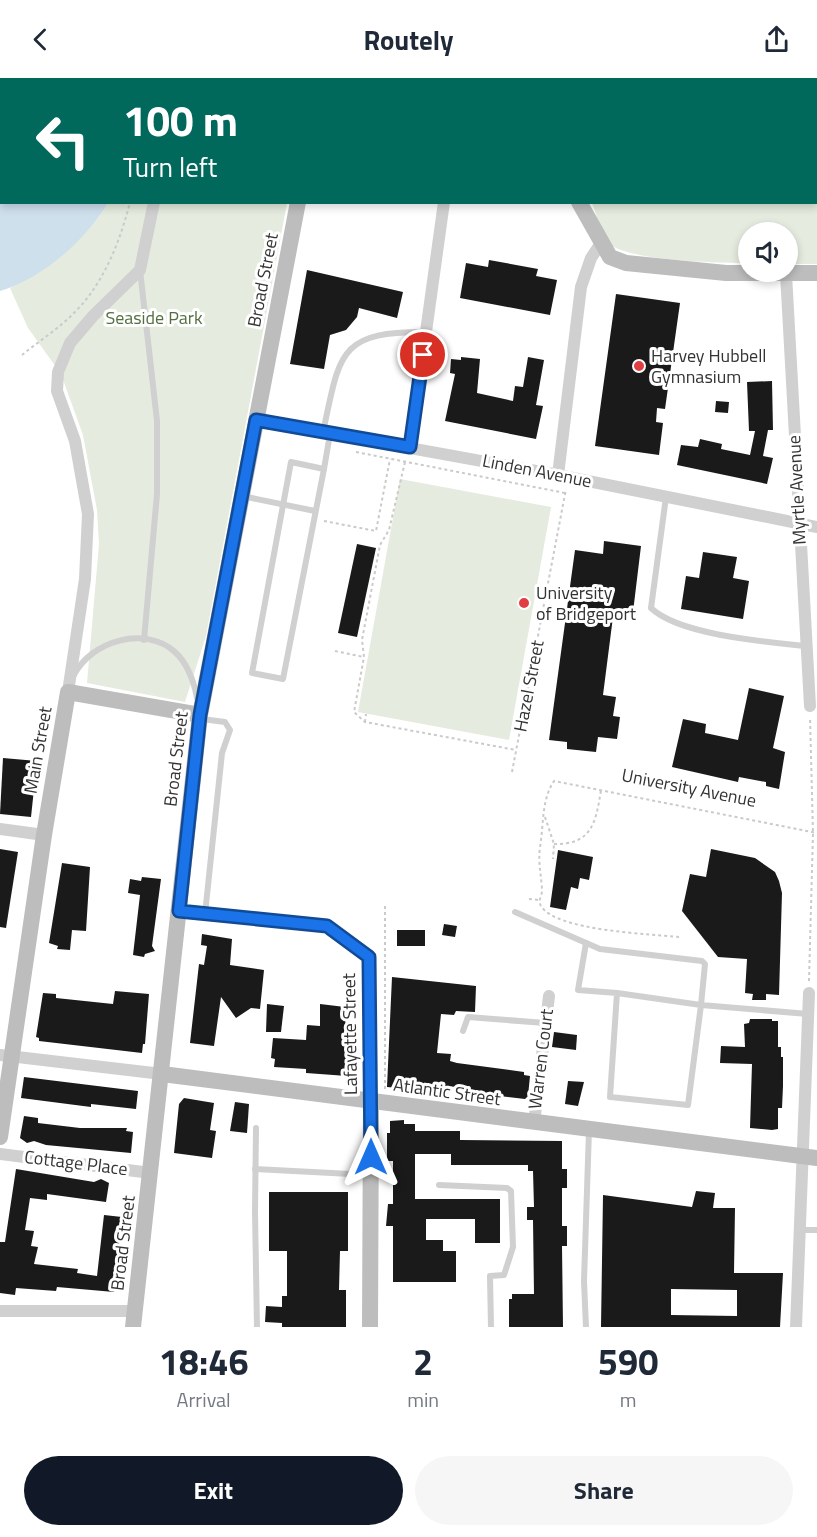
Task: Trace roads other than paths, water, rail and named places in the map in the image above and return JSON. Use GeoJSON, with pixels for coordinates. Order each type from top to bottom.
{"type":"FeatureCollection","features":[{"type":"Feature","properties":{"kind":"street"},"geometry":{"type":"LineString","coordinates":[[140,270],[154,204]]}},
{"type":"Feature","properties":{"kind":"street","name":"Broad Street"},"geometry":{"type":"LineString","coordinates":[[134,1319],[200,716],[298,204]]}},
{"type":"Feature","properties":{"kind":"street"},"geometry":{"type":"LineString","coordinates":[[407,447],[444,204]]}},
{"type":"Feature","properties":{"kind":"street"},"geometry":{"type":"LineString","coordinates":[[580,204],[610,256],[626,263],[738,273]]}},
{"type":"Feature","properties":{"kind":"street"},"geometry":{"type":"LineString","coordinates":[[558,475],[581,287],[591,258],[601,243]]}},
{"type":"Feature","properties":{"kind":"street","name":"Main Street"},"geometry":{"type":"LineString","coordinates":[[0,1137],[5,1056],[68,692],[85,579],[88,514],[75,441],[57,391],[58,372],[70,343],[93,316],[140,270]]}},
{"type":"Feature","properties":{"kind":"street"},"geometry":{"type":"LineString","coordinates":[[798,273],[817,273]]}},
{"type":"Feature","properties":{"kind":"street","name":"Myrtle Avenue"},"geometry":{"type":"LineString","coordinates":[[786,282],[798,523],[810,706]]}},
{"type":"Feature","properties":{"kind":"street","name":"Linden Avenue"},"geometry":{"type":"LineString","coordinates":[[256,420],[558,475],[817,527]]}},
{"type":"Feature","properties":{"kind":"street"},"geometry":{"type":"LineString","coordinates":[[68,692],[200,716]]}},
{"type":"Feature","properties":{"kind":"street"},"geometry":{"type":"LineString","coordinates":[[0,829],[44,835]]}},
{"type":"Feature","properties":{"kind":"street","name":"Lafayette Street"},"geometry":{"type":"LineString","coordinates":[[369,957],[370,1327]]}},
{"type":"Feature","properties":{"kind":"street"},"geometry":{"type":"LineString","coordinates":[[796,1327],[800,1230],[810,1157],[809,993]]}},
{"type":"Feature","properties":{"kind":"street","name":"Warren Court"},"geometry":{"type":"LineString","coordinates":[[534,1123],[549,996]]}},
{"type":"Feature","properties":{"kind":"street","name":"Atlantic Street"},"geometry":{"type":"LineString","coordinates":[[5,1056],[810,1157]]}},
{"type":"Feature","properties":{"kind":"street","name":"Cottage Place"},"geometry":{"type":"LineString","coordinates":[[0,1154],[151,1173]]}},
{"type":"Feature","properties":{"kind":"street"},"geometry":{"type":"LineString","coordinates":[[0,1311],[134,1319]]}},
{"type":"Feature","properties":{"kind":"lane"},"geometry":{"type":"LineString","coordinates":[[140,270],[157,421],[157,494],[144,640]]}},
{"type":"Feature","properties":{"kind":"lane"},"geometry":{"type":"LineString","coordinates":[[324,469],[291,462],[252,673],[283,679],[315,511],[324,469],[328,447],[326,433],[336,374],[347,351],[375,334],[393,331],[426,332]]}},
{"type":"Feature","properties":{"kind":"lane"},"geometry":{"type":"LineString","coordinates":[[242,496],[315,511]]}},
{"type":"Feature","properties":{"kind":"lane"},"geometry":{"type":"LineString","coordinates":[[666,497],[651,608],[676,622],[740,639],[806,646]]}},
{"type":"Feature","properties":{"kind":"lane"},"geometry":{"type":"LineString","coordinates":[[68,692],[80,664],[88,655],[108,644],[144,640],[165,646],[175,652],[191,674],[200,716],[225,723],[230,730],[222,753],[205,914]]}},
{"type":"Feature","properties":{"kind":"lane"},"geometry":{"type":"LineString","coordinates":[[179,911],[327,926],[369,957]]}},
{"type":"Feature","properties":{"kind":"lane"},"geometry":{"type":"LineString","coordinates":[[515,912],[600,949],[702,961],[705,964],[688,1105],[610,1097],[617,993]]}},
{"type":"Feature","properties":{"kind":"lane"},"geometry":{"type":"LineString","coordinates":[[586,943],[578,990],[701,1005],[808,1014]]}},
{"type":"Feature","properties":{"kind":"lane"},"geometry":{"type":"LineString","coordinates":[[463,1031],[468,1017],[546,1023]]}},
{"type":"Feature","properties":{"kind":"lane"},"geometry":{"type":"LineString","coordinates":[[256,1128],[257,1327]]}},
{"type":"Feature","properties":{"kind":"lane"},"geometry":{"type":"LineString","coordinates":[[585,1327],[589,1130]]}},
{"type":"Feature","properties":{"kind":"lane"},"geometry":{"type":"LineString","coordinates":[[255,1169],[370,1175]]}},
{"type":"Feature","properties":{"kind":"lane"},"geometry":{"type":"LineString","coordinates":[[439,1185],[507,1188],[511,1191],[513,1247],[504,1275],[490,1276],[491,1327]]}},
{"type":"Feature","properties":{"kind":"lane"},"geometry":{"type":"LineString","coordinates":[[800,1230],[817,1230]]}},
{"type":"Feature","properties":{"kind":"water"},"geometry":{"type":"Polygon","coordinates":[[[0,204],[107,204],[87,231],[62,256],[32,277],[0,291],[0,204]]]}},
{"type":"Feature","properties":{"kind":"place","name":"Harvey Hubbell Gymnasium"},"geometry":{"type":"Point","coordinates":[639,366]}},
{"type":"Feature","properties":{"kind":"place","name":"University of Bridgeport"},"geometry":{"type":"Point","coordinates":[524,603]}},
{"type":"Feature","properties":{"kind":"park label","name":"Seaside Park"},"geometry":{"type":"Point","coordinates":[154,318]}}]}
